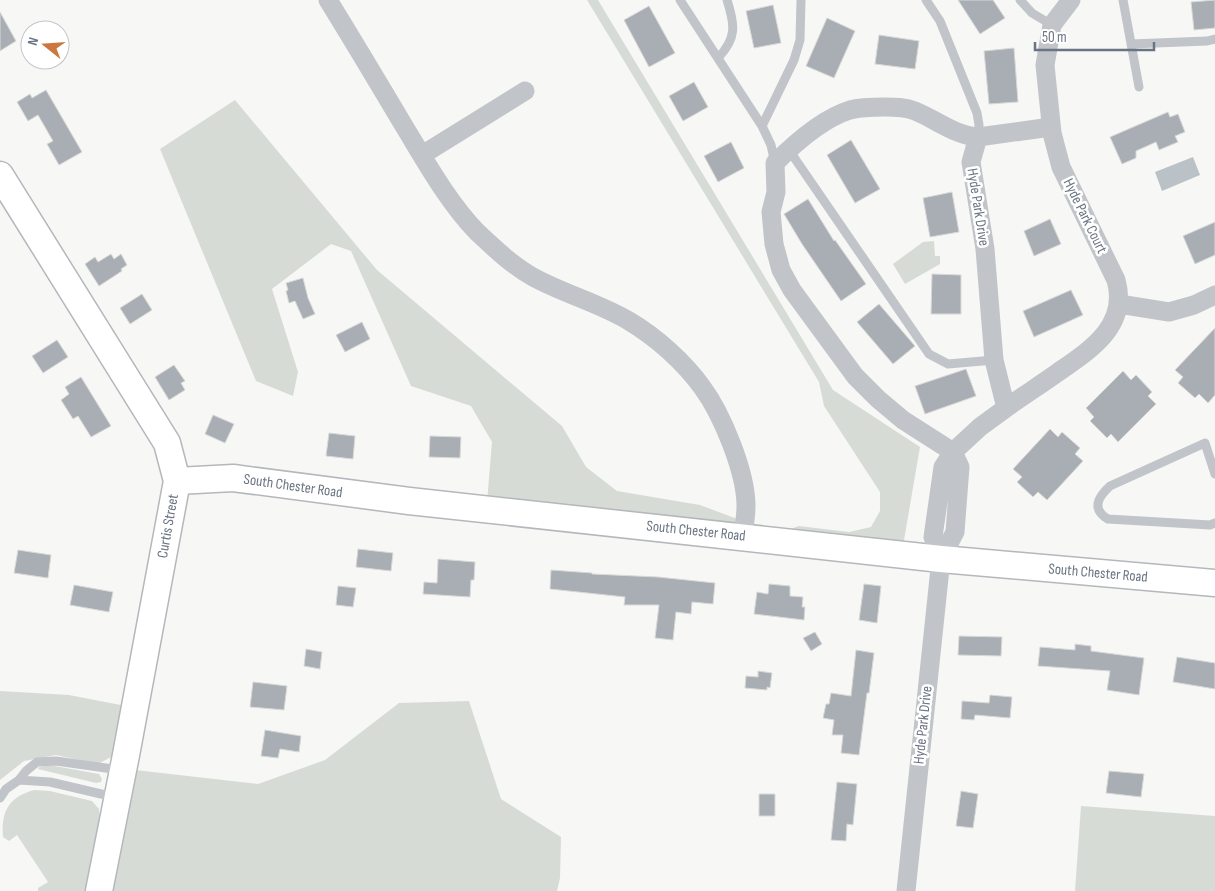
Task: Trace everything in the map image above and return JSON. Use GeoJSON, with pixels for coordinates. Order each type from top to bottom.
{"type":"FeatureCollection","features":[{"type":"Feature","properties":{"kind":"street"},"geometry":{"type":"LineString","coordinates":[[328,0],[422,155],[449,197],[476,231],[506,258],[533,277],[629,321],[654,338],[681,363],[702,387],[715,408],[737,456],[745,491],[746,507],[742,536]]}},
{"type":"Feature","properties":{"kind":"street"},"geometry":{"type":"LineString","coordinates":[[1052,25],[1064,3]]}},
{"type":"Feature","properties":{"kind":"street","name":"Hyde Park Court"},"geometry":{"type":"LineString","coordinates":[[1052,25],[1045,65],[1054,145],[1061,167],[1116,280],[1119,304]]}},
{"type":"Feature","properties":{"kind":"street"},"geometry":{"type":"LineString","coordinates":[[422,155],[525,91]]}},
{"type":"Feature","properties":{"kind":"street"},"geometry":{"type":"LineString","coordinates":[[954,452],[903,420],[855,376],[792,290],[781,270],[774,244],[771,212],[776,192],[775,163],[789,150],[832,118],[850,110],[869,106],[899,107],[914,110],[966,136],[1051,127]]}},
{"type":"Feature","properties":{"kind":"street","name":"Hyde Park Drive"},"geometry":{"type":"LineString","coordinates":[[906,891],[941,559],[933,536],[943,467],[954,452],[980,427],[1006,408],[994,360],[985,249],[971,162],[978,136]]}},
{"type":"Feature","properties":{"kind":"street","name":"Curtis Street"},"geometry":{"type":"LineString","coordinates":[[0,175],[167,443],[177,481],[99,891]]}},
{"type":"Feature","properties":{"kind":"street"},"geometry":{"type":"LineString","coordinates":[[1006,408],[1091,349],[1103,336],[1116,316],[1119,304],[1169,312],[1194,305],[1215,295]]}},
{"type":"Feature","properties":{"kind":"street","name":"South Chester Road"},"geometry":{"type":"LineString","coordinates":[[177,481],[233,478],[400,500],[941,559],[1215,583]]}},
{"type":"Feature","properties":{"kind":"lane"},"geometry":{"type":"LineString","coordinates":[[680,0],[762,126],[771,145],[775,163]]}},
{"type":"Feature","properties":{"kind":"lane"},"geometry":{"type":"LineString","coordinates":[[718,58],[726,50],[732,38],[733,20],[727,0]]}},
{"type":"Feature","properties":{"kind":"lane"},"geometry":{"type":"LineString","coordinates":[[762,126],[794,60],[800,40],[801,0]]}},
{"type":"Feature","properties":{"kind":"lane"},"geometry":{"type":"LineString","coordinates":[[926,0],[940,21],[977,112],[978,136]]}},
{"type":"Feature","properties":{"kind":"lane"},"geometry":{"type":"LineString","coordinates":[[1020,0],[1032,13],[1052,25]]}},
{"type":"Feature","properties":{"kind":"lane"},"geometry":{"type":"LineString","coordinates":[[1123,0],[1139,87]]}},
{"type":"Feature","properties":{"kind":"lane"},"geometry":{"type":"LineString","coordinates":[[1131,44],[1207,41],[1215,39]]}},
{"type":"Feature","properties":{"kind":"lane"},"geometry":{"type":"LineString","coordinates":[[789,150],[929,354],[948,364],[994,360]]}},
{"type":"Feature","properties":{"kind":"lane"},"geometry":{"type":"LineString","coordinates":[[1215,438],[1110,486],[1103,492],[1098,501],[1097,509],[1101,515],[1108,519],[1210,525],[1215,523]]}},
{"type":"Feature","properties":{"kind":"lane"},"geometry":{"type":"LineString","coordinates":[[1205,443],[1215,474]]}},
{"type":"Feature","properties":{"kind":"lane"},"geometry":{"type":"LineString","coordinates":[[0,798],[6,789],[19,780],[37,762],[56,761],[123,770]]}},
{"type":"Feature","properties":{"kind":"lane"},"geometry":{"type":"LineString","coordinates":[[19,780],[50,782],[118,798]]}},
{"type":"Feature","properties":{"kind":"shaded area"},"geometry":{"type":"Polygon","coordinates":[[[587,0],[598,0],[833,390],[920,447],[903,546],[791,534],[793,528],[799,526],[849,532],[871,527],[880,511],[880,492],[824,406],[819,382],[587,0]]]}},
{"type":"Feature","properties":{"kind":"shaded area"},"geometry":{"type":"Polygon","coordinates":[[[235,100],[377,270],[562,426],[586,467],[617,491],[700,505],[748,523],[752,531],[487,502],[492,442],[471,406],[411,386],[351,251],[331,244],[272,289],[298,372],[293,396],[256,381],[160,149],[235,100]]]}},
{"type":"Feature","properties":{"kind":"shaded area"},"geometry":{"type":"Polygon","coordinates":[[[1193,157],[1200,175],[1162,191],[1155,172],[1193,157]]]}},
{"type":"Feature","properties":{"kind":"shaded area"},"geometry":{"type":"Polygon","coordinates":[[[934,241],[935,256],[940,256],[940,264],[905,284],[893,264],[923,242],[934,241]]]}},
{"type":"Feature","properties":{"kind":"shaded area"},"geometry":{"type":"Polygon","coordinates":[[[0,691],[69,695],[126,706],[118,746],[111,757],[98,764],[56,755],[24,761],[0,780],[0,691]]]}},
{"type":"Feature","properties":{"kind":"shaded area"},"geometry":{"type":"Polygon","coordinates":[[[469,701],[501,799],[561,837],[560,878],[557,891],[110,891],[135,770],[258,784],[325,760],[399,703],[469,701]]]}},
{"type":"Feature","properties":{"kind":"shaded area"},"geometry":{"type":"Polygon","coordinates":[[[49,765],[99,774],[102,779],[101,782],[96,783],[38,769],[39,767],[49,765]]]}},
{"type":"Feature","properties":{"kind":"shaded area"},"geometry":{"type":"Polygon","coordinates":[[[34,790],[50,791],[92,801],[99,809],[100,823],[87,891],[38,891],[38,888],[48,882],[17,835],[9,841],[3,837],[3,820],[8,806],[18,797],[34,790]]]}},
{"type":"Feature","properties":{"kind":"shaded area"},"geometry":{"type":"Polygon","coordinates":[[[1081,806],[1215,816],[1215,891],[1075,891],[1081,806]]]}},
{"type":"Feature","properties":{"kind":"building"},"geometry":{"type":"Polygon","coordinates":[[[958,0],[993,0],[1005,18],[980,34],[958,0]]]}},
{"type":"Feature","properties":{"kind":"building"},"geometry":{"type":"Polygon","coordinates":[[[1215,0],[1215,28],[1194,30],[1191,2],[1215,0]]]}},
{"type":"Feature","properties":{"kind":"building"},"geometry":{"type":"Polygon","coordinates":[[[773,5],[781,43],[754,48],[746,11],[773,5]]]}},
{"type":"Feature","properties":{"kind":"building"},"geometry":{"type":"Polygon","coordinates":[[[649,6],[675,53],[649,67],[624,20],[649,6]]]}},
{"type":"Feature","properties":{"kind":"building"},"geometry":{"type":"Polygon","coordinates":[[[0,12],[16,41],[0,51],[0,12]]]}},
{"type":"Feature","properties":{"kind":"building"},"geometry":{"type":"Polygon","coordinates":[[[827,18],[855,31],[834,78],[806,66],[827,18]]]}},
{"type":"Feature","properties":{"kind":"building"},"geometry":{"type":"Polygon","coordinates":[[[879,35],[919,41],[915,69],[875,64],[879,35]]]}},
{"type":"Feature","properties":{"kind":"building"},"geometry":{"type":"Polygon","coordinates":[[[1014,48],[1018,102],[989,104],[984,51],[1014,48]]]}},
{"type":"Feature","properties":{"kind":"building"},"geometry":{"type":"Polygon","coordinates":[[[694,82],[708,107],[683,121],[669,96],[694,82]]]}},
{"type":"Feature","properties":{"kind":"building"},"geometry":{"type":"Polygon","coordinates":[[[46,90],[82,152],[59,165],[47,144],[53,141],[38,115],[28,121],[17,102],[30,94],[32,98],[46,90]]]}},
{"type":"Feature","properties":{"kind":"building"},"geometry":{"type":"Polygon","coordinates":[[[1168,112],[1170,117],[1178,114],[1185,132],[1175,136],[1178,142],[1159,150],[1156,142],[1136,151],[1136,158],[1122,164],[1110,137],[1168,112]]]}},
{"type":"Feature","properties":{"kind":"building"},"geometry":{"type":"Polygon","coordinates":[[[851,140],[880,189],[855,203],[827,155],[851,140]]]}},
{"type":"Feature","properties":{"kind":"building"},"geometry":{"type":"Polygon","coordinates":[[[731,142],[744,168],[718,182],[704,156],[731,142]]]}},
{"type":"Feature","properties":{"kind":"building"},"geometry":{"type":"Polygon","coordinates":[[[952,192],[959,232],[930,237],[923,198],[952,192]]]}},
{"type":"Feature","properties":{"kind":"building"},"geometry":{"type":"Polygon","coordinates":[[[808,199],[834,241],[866,284],[841,301],[784,214],[808,199]]]}},
{"type":"Feature","properties":{"kind":"building"},"geometry":{"type":"Polygon","coordinates":[[[1050,219],[1061,244],[1034,256],[1024,231],[1050,219]]]}},
{"type":"Feature","properties":{"kind":"building"},"geometry":{"type":"Polygon","coordinates":[[[1215,222],[1215,255],[1195,264],[1183,236],[1215,222]]]}},
{"type":"Feature","properties":{"kind":"building"},"geometry":{"type":"Polygon","coordinates":[[[111,254],[114,259],[121,254],[127,265],[121,269],[122,271],[99,286],[85,264],[95,257],[98,262],[111,254]]]}},
{"type":"Feature","properties":{"kind":"building"},"geometry":{"type":"Polygon","coordinates":[[[932,274],[961,275],[961,314],[931,314],[932,274]]]}},
{"type":"Feature","properties":{"kind":"building"},"geometry":{"type":"Polygon","coordinates":[[[303,278],[308,298],[315,314],[303,319],[295,301],[289,303],[286,283],[303,278]]]}},
{"type":"Feature","properties":{"kind":"building"},"geometry":{"type":"Polygon","coordinates":[[[1071,290],[1083,315],[1034,337],[1023,311],[1071,290]]]}},
{"type":"Feature","properties":{"kind":"building"},"geometry":{"type":"Polygon","coordinates":[[[142,294],[152,310],[130,324],[120,308],[142,294]]]}},
{"type":"Feature","properties":{"kind":"building"},"geometry":{"type":"Polygon","coordinates":[[[879,304],[915,346],[893,364],[857,322],[879,304]]]}},
{"type":"Feature","properties":{"kind":"building"},"geometry":{"type":"Polygon","coordinates":[[[362,322],[370,339],[345,352],[336,335],[362,322]]]}},
{"type":"Feature","properties":{"kind":"building"},"geometry":{"type":"Polygon","coordinates":[[[1215,328],[1215,395],[1208,403],[1199,394],[1195,398],[1178,383],[1183,377],[1175,370],[1215,328]]]}},
{"type":"Feature","properties":{"kind":"building"},"geometry":{"type":"Polygon","coordinates":[[[57,340],[68,357],[43,373],[32,356],[57,340]]]}},
{"type":"Feature","properties":{"kind":"building"},"geometry":{"type":"Polygon","coordinates":[[[174,365],[185,381],[181,383],[185,390],[169,400],[155,377],[174,365]]]}},
{"type":"Feature","properties":{"kind":"building"},"geometry":{"type":"Polygon","coordinates":[[[966,369],[976,396],[925,414],[915,386],[966,369]]]}},
{"type":"Feature","properties":{"kind":"building"},"geometry":{"type":"Polygon","coordinates":[[[1123,371],[1131,380],[1136,375],[1152,392],[1148,396],[1156,404],[1118,442],[1111,434],[1107,438],[1090,421],[1094,417],[1086,408],[1123,371]]]}},
{"type":"Feature","properties":{"kind":"building"},"geometry":{"type":"Polygon","coordinates":[[[81,377],[111,426],[91,437],[78,416],[73,419],[61,400],[69,394],[65,387],[81,377]]]}},
{"type":"Feature","properties":{"kind":"building"},"geometry":{"type":"Polygon","coordinates":[[[213,415],[234,424],[225,443],[205,434],[213,415]]]}},
{"type":"Feature","properties":{"kind":"building"},"geometry":{"type":"Polygon","coordinates":[[[1050,429],[1058,437],[1062,432],[1080,448],[1075,454],[1083,461],[1047,500],[1038,492],[1033,497],[1017,482],[1022,477],[1013,469],[1050,429]]]}},
{"type":"Feature","properties":{"kind":"building"},"geometry":{"type":"Polygon","coordinates":[[[329,433],[355,436],[353,459],[326,456],[329,433]]]}},
{"type":"Feature","properties":{"kind":"building"},"geometry":{"type":"Polygon","coordinates":[[[430,436],[461,437],[460,458],[429,457],[430,436]]]}},
{"type":"Feature","properties":{"kind":"building"},"geometry":{"type":"Polygon","coordinates":[[[358,549],[393,553],[391,571],[356,567],[358,549]]]}},
{"type":"Feature","properties":{"kind":"building"},"geometry":{"type":"Polygon","coordinates":[[[18,550],[51,555],[48,578],[14,573],[18,550]]]}},
{"type":"Feature","properties":{"kind":"building"},"geometry":{"type":"Polygon","coordinates":[[[438,559],[475,562],[474,580],[471,580],[470,597],[423,594],[424,582],[437,583],[438,559]]]}},
{"type":"Feature","properties":{"kind":"building"},"geometry":{"type":"Polygon","coordinates":[[[551,570],[715,583],[713,604],[692,602],[691,614],[676,612],[673,640],[655,638],[659,605],[624,605],[625,597],[550,589],[551,570]]]}},
{"type":"Feature","properties":{"kind":"building"},"geometry":{"type":"Polygon","coordinates":[[[769,584],[790,586],[790,596],[803,597],[802,607],[805,607],[804,620],[754,614],[757,592],[768,594],[769,584]]]}},
{"type":"Feature","properties":{"kind":"building"},"geometry":{"type":"Polygon","coordinates":[[[864,584],[881,586],[877,623],[859,620],[864,584]]]}},
{"type":"Feature","properties":{"kind":"building"},"geometry":{"type":"Polygon","coordinates":[[[74,585],[113,592],[109,612],[70,605],[74,585]]]}},
{"type":"Feature","properties":{"kind":"building"},"geometry":{"type":"Polygon","coordinates":[[[338,586],[356,588],[353,607],[336,605],[338,586]]]}},
{"type":"Feature","properties":{"kind":"building"},"geometry":{"type":"Polygon","coordinates":[[[815,632],[822,644],[811,651],[803,638],[815,632]]]}},
{"type":"Feature","properties":{"kind":"building"},"geometry":{"type":"Polygon","coordinates":[[[959,636],[1002,637],[1001,656],[958,655],[959,636]]]}},
{"type":"Feature","properties":{"kind":"building"},"geometry":{"type":"Polygon","coordinates":[[[1075,644],[1091,646],[1091,651],[1144,658],[1139,695],[1107,690],[1110,671],[1038,666],[1040,647],[1075,650],[1075,644]]]}},
{"type":"Feature","properties":{"kind":"building"},"geometry":{"type":"Polygon","coordinates":[[[306,649],[322,652],[320,669],[304,666],[306,649]]]}},
{"type":"Feature","properties":{"kind":"building"},"geometry":{"type":"Polygon","coordinates":[[[856,650],[874,653],[859,755],[841,753],[843,735],[832,735],[834,720],[823,718],[831,693],[851,696],[856,650]]]}},
{"type":"Feature","properties":{"kind":"building"},"geometry":{"type":"Polygon","coordinates":[[[1177,657],[1215,663],[1215,689],[1173,682],[1177,657]]]}},
{"type":"Feature","properties":{"kind":"building"},"geometry":{"type":"Polygon","coordinates":[[[758,671],[772,673],[770,688],[767,687],[767,690],[745,688],[746,676],[758,677],[758,671]]]}},
{"type":"Feature","properties":{"kind":"building"},"geometry":{"type":"Polygon","coordinates":[[[253,682],[287,686],[284,710],[250,707],[253,682]]]}},
{"type":"Feature","properties":{"kind":"building"},"geometry":{"type":"Polygon","coordinates":[[[990,695],[1012,697],[1010,718],[975,715],[974,720],[961,719],[962,701],[989,703],[990,695]]]}},
{"type":"Feature","properties":{"kind":"building"},"geometry":{"type":"Polygon","coordinates":[[[265,730],[301,736],[299,752],[280,749],[278,758],[261,756],[265,730]]]}},
{"type":"Feature","properties":{"kind":"building"},"geometry":{"type":"Polygon","coordinates":[[[1109,771],[1144,774],[1141,797],[1106,793],[1109,771]]]}},
{"type":"Feature","properties":{"kind":"building"},"geometry":{"type":"Polygon","coordinates":[[[837,782],[857,784],[853,825],[847,824],[846,841],[831,840],[837,782]]]}},
{"type":"Feature","properties":{"kind":"building"},"geometry":{"type":"Polygon","coordinates":[[[961,791],[978,794],[973,828],[956,826],[961,791]]]}},
{"type":"Feature","properties":{"kind":"building"},"geometry":{"type":"Polygon","coordinates":[[[759,794],[775,794],[775,816],[759,816],[759,794]]]}}]}
